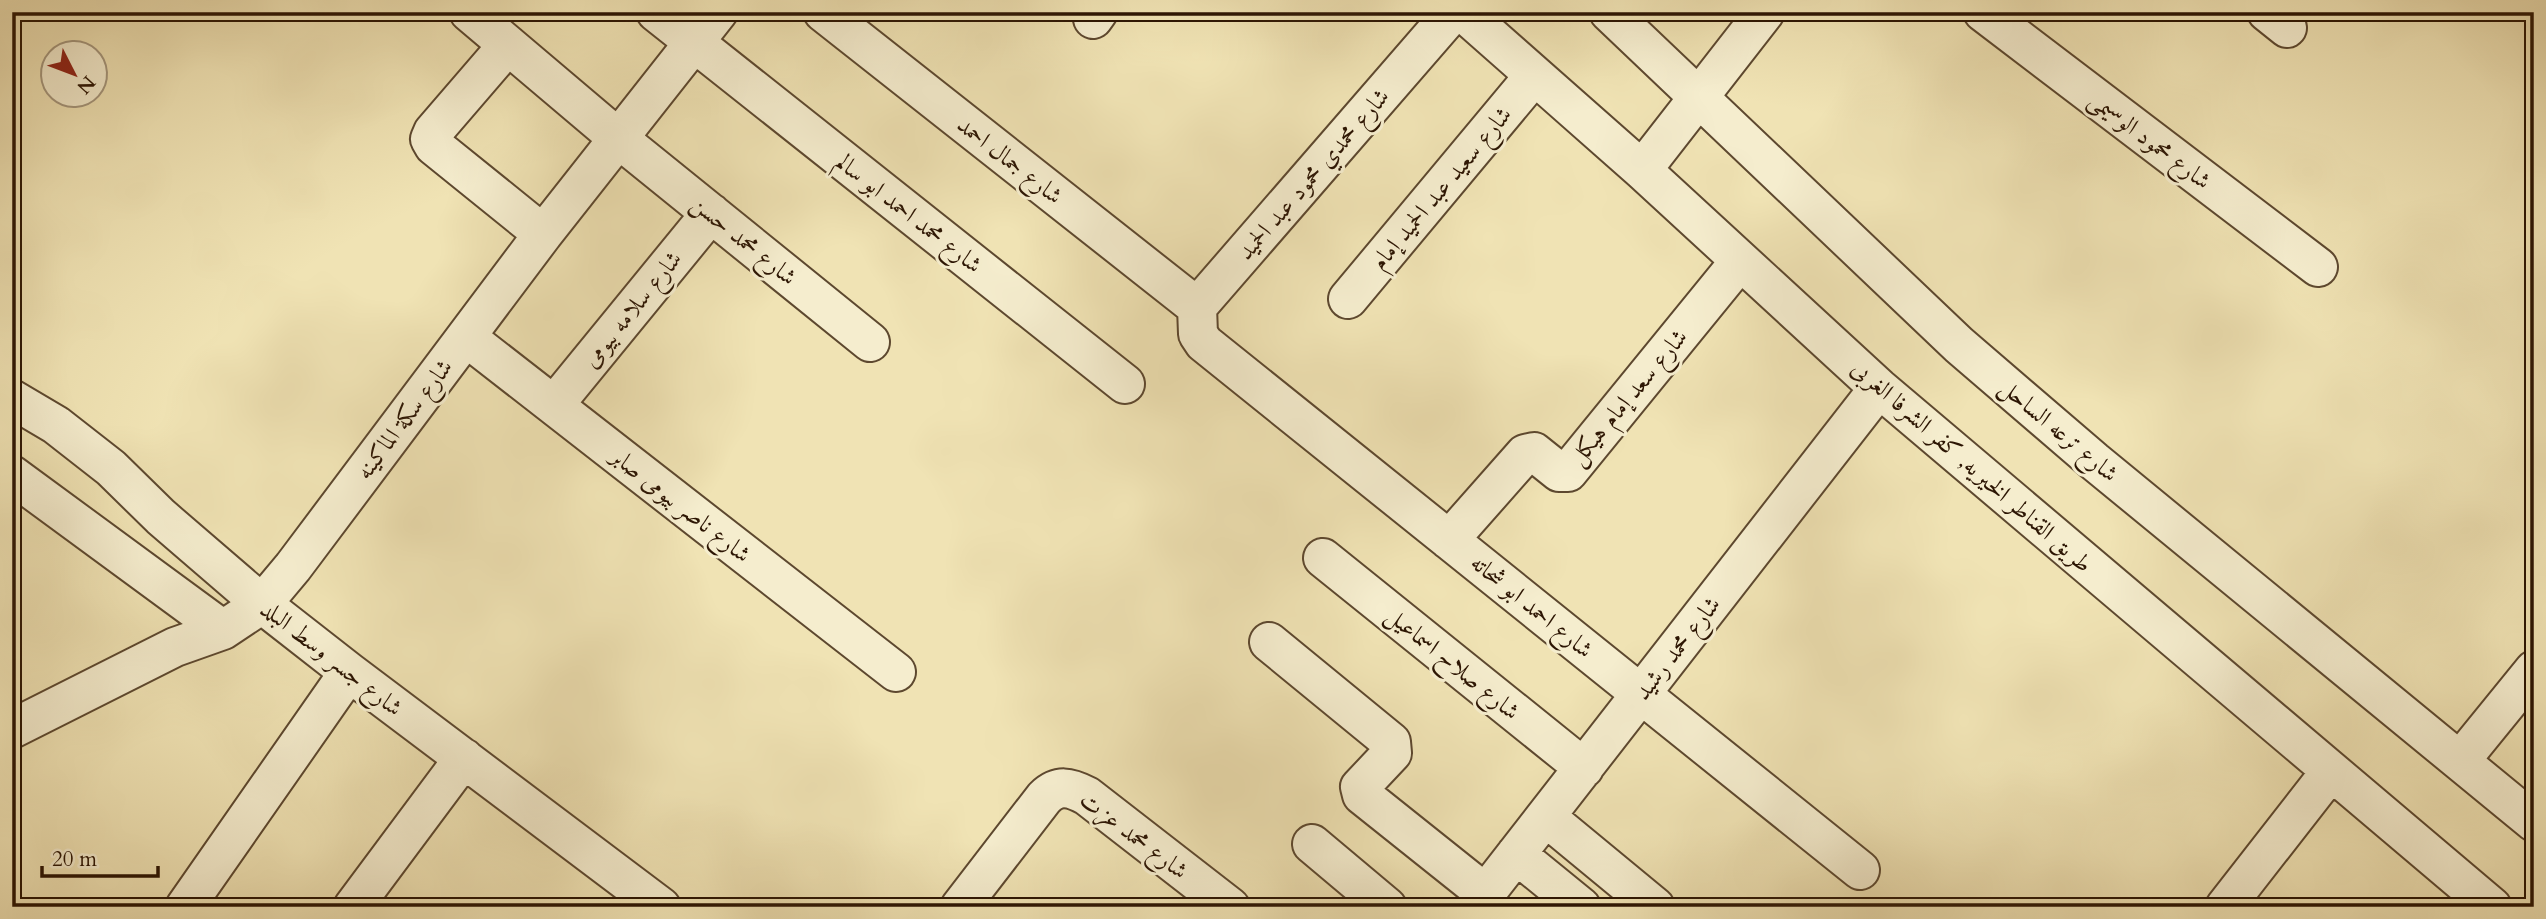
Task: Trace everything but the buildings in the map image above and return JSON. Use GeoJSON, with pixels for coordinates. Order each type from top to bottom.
{"type":"FeatureCollection","features":[{"type":"Feature","properties":{"kind":"street","name":"شارع محمد حسن"},"geometry":{"type":"LineString","coordinates":[[469,12],[619,139],[870,342]]}},
{"type":"Feature","properties":{"kind":"street","name":"شارع محمد احمد ابو سالم"},"geometry":{"type":"LineString","coordinates":[[656,12],[1125,384]]}},
{"type":"Feature","properties":{"kind":"street","name":"شارع سكة الماكينه"},"geometry":{"type":"LineString","coordinates":[[12,729],[175,648],[223,630],[262,604],[293,567],[543,234],[718,12]]}},
{"type":"Feature","properties":{"kind":"street","name":"شارع جمال احمد"},"geometry":{"type":"LineString","coordinates":[[823,12],[1201,325]]}},
{"type":"Feature","properties":{"kind":"street","name":"شارع محمدي محمود عبد الحميد"},"geometry":{"type":"LineString","coordinates":[[1201,325],[1453,12]]}},
{"type":"Feature","properties":{"kind":"street","name":"طريق القناطر الخيريه, كفر الشرفا الغربى"},"geometry":{"type":"LineString","coordinates":[[1463,12],[1642,170],[1878,388],[2492,907]]}},
{"type":"Feature","properties":{"kind":"street","name":"شارع ترعه الساحل"},"geometry":{"type":"LineString","coordinates":[[1609,12],[1695,103],[1959,345],[2094,461],[2534,822]]}},
{"type":"Feature","properties":{"kind":"street"},"geometry":{"type":"LineString","coordinates":[[1642,170],[1765,12]]}},
{"type":"Feature","properties":{"kind":"street","name":"شارع محمود الوسيمى"},"geometry":{"type":"LineString","coordinates":[[1983,12],[2318,267]]}},
{"type":"Feature","properties":{"kind":"street"},"geometry":{"type":"LineString","coordinates":[[508,46],[433,132],[430,139],[433,146],[543,234]]}},
{"type":"Feature","properties":{"kind":"street","name":"شارع سعيد عبد الحميد إمام"},"geometry":{"type":"LineString","coordinates":[[1348,299],[1534,76]]}},
{"type":"Feature","properties":{"kind":"street","name":"شارع سلامه بيومى"},"geometry":{"type":"LineString","coordinates":[[554,405],[711,213]]}},
{"type":"Feature","properties":{"kind":"street","name":"شارع سعد إمام هيكل"},"geometry":{"type":"LineString","coordinates":[[1449,540],[1525,454],[1534,452],[1559,472],[1568,471],[1740,261]]}},
{"type":"Feature","properties":{"kind":"street","name":"شارع احمد ابو شحاته"},"geometry":{"type":"LineString","coordinates":[[1201,325],[1449,540],[1860,870]]}},
{"type":"Feature","properties":{"kind":"street","name":"شارع ناصر بيومى صابر"},"geometry":{"type":"LineString","coordinates":[[466,337],[896,672]]}},
{"type":"Feature","properties":{"kind":"street","name":"شارع محمد رشيد"},"geometry":{"type":"LineString","coordinates":[[1480,903],[1878,388]]}},
{"type":"Feature","properties":{"kind":"street","name":"شارع جسر وسط البلد"},"geometry":{"type":"LineString","coordinates":[[12,399],[56,425],[111,468],[160,517],[262,604],[661,907]]}},
{"type":"Feature","properties":{"kind":"street"},"geometry":{"type":"LineString","coordinates":[[12,475],[223,630]]}},
{"type":"Feature","properties":{"kind":"street","name":"شارع صلاح اسماعيل"},"geometry":{"type":"LineString","coordinates":[[1323,558],[1584,768]]}},
{"type":"Feature","properties":{"kind":"street"},"geometry":{"type":"LineString","coordinates":[[1269,642],[1391,742],[1392,752],[1360,787],[1362,795],[1480,903]]}},
{"type":"Feature","properties":{"kind":"street"},"geometry":{"type":"LineString","coordinates":[[2460,761],[2534,670]]}},
{"type":"Feature","properties":{"kind":"street"},"geometry":{"type":"LineString","coordinates":[[185,907],[349,672]]}},
{"type":"Feature","properties":{"kind":"street"},"geometry":{"type":"LineString","coordinates":[[353,907],[464,758]]}},
{"type":"Feature","properties":{"kind":"street"},"geometry":{"type":"LineString","coordinates":[[2225,907],[2331,771]]}},
{"type":"Feature","properties":{"kind":"street","name":"شارع محمد عزت"},"geometry":{"type":"LineString","coordinates":[[961,907],[1044,798],[1051,791],[1064,787],[1087,796],[1230,907]]}},
{"type":"Feature","properties":{"kind":"street"},"geometry":{"type":"LineString","coordinates":[[1546,817],[1656,907]]}},
{"type":"Feature","properties":{"kind":"street"},"geometry":{"type":"LineString","coordinates":[[1312,844],[1387,907]]}},
{"type":"Feature","properties":{"kind":"street"},"geometry":{"type":"LineString","coordinates":[[1516,854],[1581,907]]}}]}
